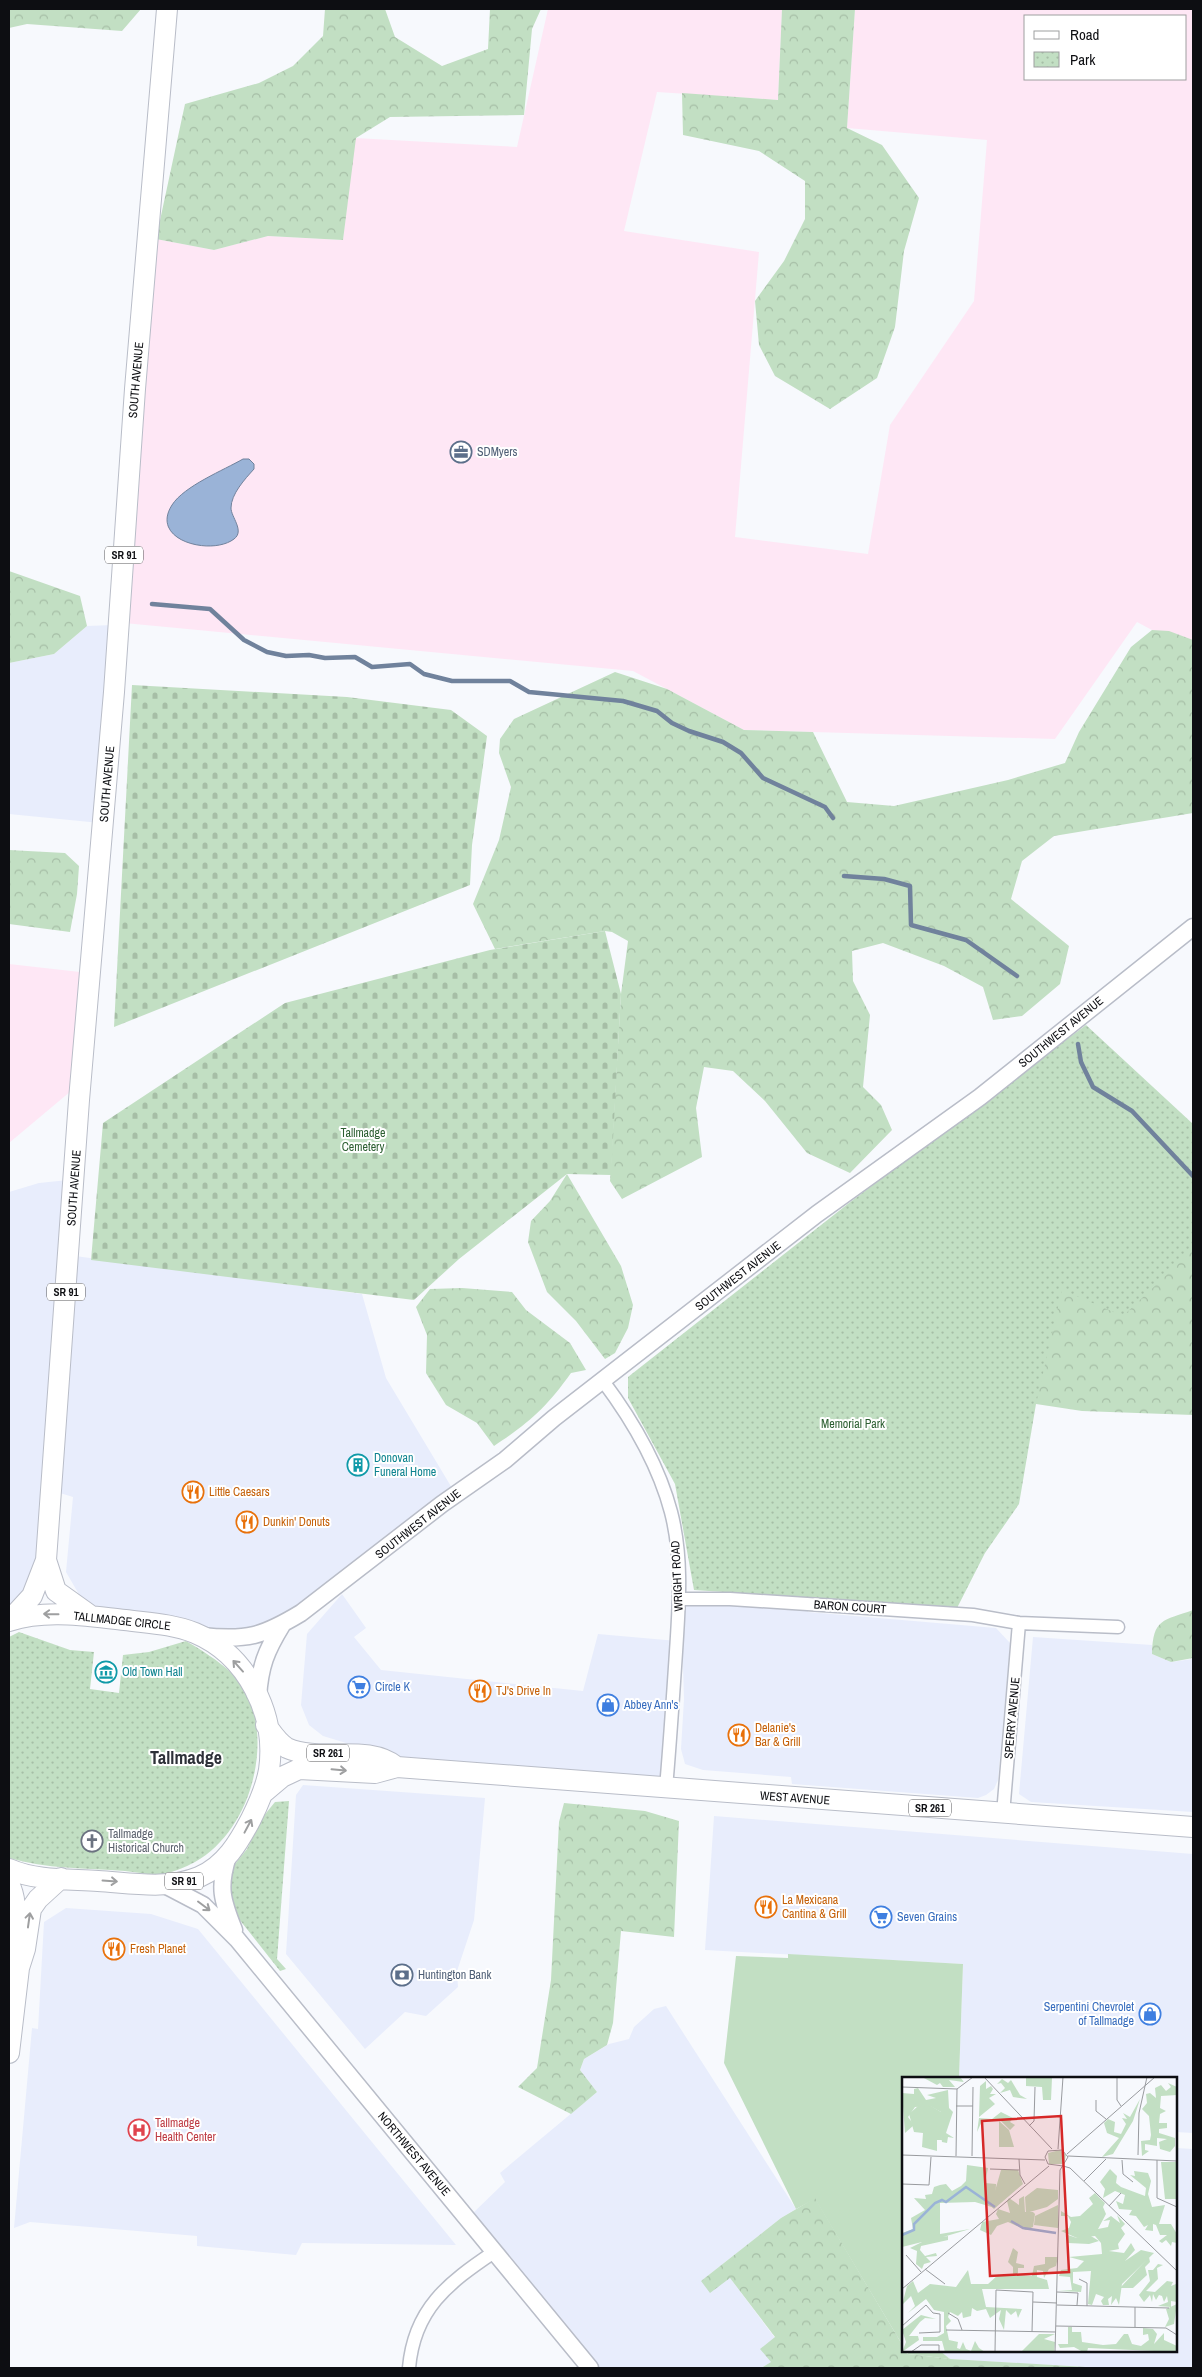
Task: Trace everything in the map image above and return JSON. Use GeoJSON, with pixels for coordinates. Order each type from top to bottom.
{"type":"FeatureCollection","features":[{"type":"Feature","properties":{"kind":"main road","name":"SOUTH AVENUE"},"geometry":{"type":"LineString","coordinates":[[9,1621],[32,1596],[46,1560],[79,1100],[114,692],[135,389],[167,9]]}},
{"type":"Feature","properties":{"kind":"main road","name":"SOUTH AVENUE"},"geometry":{"type":"LineString","coordinates":[[46,1560],[56,1591],[92,1617]]}},
{"type":"Feature","properties":{"kind":"main road","name":"TALLMADGE CIRCLE"},"geometry":{"type":"LineString","coordinates":[[9,1621],[44,1614],[92,1617],[161,1624],[200,1636],[220,1648],[235,1662],[246,1674],[258,1697],[266,1725],[269,1769],[263,1793],[243,1834],[228,1856],[198,1878],[163,1884],[33,1876],[9,1869]]}},
{"type":"Feature","properties":{"kind":"main road","name":"WEST AVENUE"},"geometry":{"type":"LineString","coordinates":[[266,1725],[287,1748],[304,1752],[376,1756],[397,1767]]}},
{"type":"Feature","properties":{"kind":"main road","name":"WEST AVENUE"},"geometry":{"type":"LineString","coordinates":[[263,1793],[282,1777],[299,1768],[375,1773],[397,1767],[1193,1827]]}},
{"type":"Feature","properties":{"kind":"main road"},"geometry":{"type":"LineString","coordinates":[[9,2053],[19,1968],[25,1950],[31,1909],[38,1899],[61,1878]]}},
{"type":"Feature","properties":{"kind":"main road"},"geometry":{"type":"LineString","coordinates":[[9,1884],[15,1902],[13,1946],[19,1968]]}},
{"type":"Feature","properties":{"kind":"street","name":"SOUTHWEST AVENUE"},"geometry":{"type":"LineString","coordinates":[[200,1636],[229,1639],[247,1638],[282,1625],[301,1613],[442,1504],[505,1460],[554,1418],[603,1382],[817,1214],[980,1097],[1193,927]]}},
{"type":"Feature","properties":{"kind":"street","name":"WRIGHT ROAD"},"geometry":{"type":"LineString","coordinates":[[603,1382],[623,1409],[656,1468],[671,1513],[677,1546],[681,1599],[666,1788]]}},
{"type":"Feature","properties":{"kind":"street","name":"BARON COURT"},"geometry":{"type":"LineString","coordinates":[[681,1599],[730,1599],[964,1614],[1019,1623],[1118,1627]]}},
{"type":"Feature","properties":{"kind":"street","name":"SPERRY AVENUE"},"geometry":{"type":"LineString","coordinates":[[1003,1814],[1019,1623]]}},
{"type":"Feature","properties":{"kind":"street","name":"SOUTHWEST AVENUE"},"geometry":{"type":"LineString","coordinates":[[258,1697],[263,1660],[282,1625]]}},
{"type":"Feature","properties":{"kind":"street","name":"NORTHWEST AVENUE"},"geometry":{"type":"LineString","coordinates":[[228,1856],[221,1893],[237,1939]]}},
{"type":"Feature","properties":{"kind":"street","name":"NORTHWEST AVENUE"},"geometry":{"type":"LineString","coordinates":[[163,1884],[190,1896],[209,1909],[237,1939],[590,2368]]}},
{"type":"Feature","properties":{"kind":"street"},"geometry":{"type":"LineString","coordinates":[[409,2368],[414,2336],[424,2315],[445,2287],[494,2252]]}},
{"type":"Feature","properties":{"kind":"shaded area"},"geometry":{"type":"Polygon","coordinates":[[[548,9],[782,9],[778,100],[657,92],[624,231],[759,252],[735,537],[868,554],[890,425],[974,301],[987,140],[847,128],[855,9],[1193,9],[1193,652],[1137,622],[1055,739],[744,730],[633,671],[124,623],[156,239],[214,250],[268,236],[343,240],[355,138],[517,147],[548,9]]]}},
{"type":"Feature","properties":{"kind":"shaded area"},"geometry":{"type":"Polygon","coordinates":[[[113,625],[100,823],[9,814],[9,663],[54,654],[87,626],[113,625]]]}},
{"type":"Feature","properties":{"kind":"shaded area"},"geometry":{"type":"Polygon","coordinates":[[[9,964],[80,972],[71,1091],[9,1143],[9,964]]]}},
{"type":"Feature","properties":{"kind":"shaded area"},"geometry":{"type":"Polygon","coordinates":[[[68,1180],[35,1577],[17,1604],[9,1606],[9,1192],[39,1183],[68,1180]]]}},
{"type":"Feature","properties":{"kind":"shaded area"},"geometry":{"type":"Polygon","coordinates":[[[75,1256],[362,1294],[386,1378],[452,1488],[306,1604],[254,1634],[203,1632],[84,1603],[66,1572],[73,1497],[60,1493],[75,1256]]]}},
{"type":"Feature","properties":{"kind":"shaded area"},"geometry":{"type":"Polygon","coordinates":[[[342,1594],[366,1628],[354,1637],[381,1670],[583,1691],[598,1634],[677,1641],[666,1788],[435,1770],[323,1736],[309,1725],[301,1705],[307,1634],[342,1594]]]}},
{"type":"Feature","properties":{"kind":"shaded area"},"geometry":{"type":"Polygon","coordinates":[[[681,1599],[808,1605],[808,1612],[996,1628],[1010,1643],[998,1780],[994,1789],[978,1798],[792,1784],[791,1777],[703,1770],[685,1764],[681,1749],[684,1699],[681,1599]]]}},
{"type":"Feature","properties":{"kind":"shaded area"},"geometry":{"type":"Polygon","coordinates":[[[1033,1637],[1152,1645],[1152,1654],[1171,1662],[1193,1659],[1193,1812],[1031,1802],[1019,1794],[1033,1637]]]}},
{"type":"Feature","properties":{"kind":"shaded area"},"geometry":{"type":"Polygon","coordinates":[[[303,1785],[485,1798],[474,1920],[457,1971],[458,1987],[426,2016],[405,2012],[365,2049],[286,1954],[296,1795],[303,1785]]]}},
{"type":"Feature","properties":{"kind":"shaded area"},"geometry":{"type":"Polygon","coordinates":[[[714,1816],[1193,1854],[1193,2133],[1177,2132],[1177,2077],[959,2077],[963,1964],[705,1950],[714,1816]]]}},
{"type":"Feature","properties":{"kind":"shaded area"},"geometry":{"type":"Polygon","coordinates":[[[66,1908],[151,1914],[198,1929],[456,2245],[302,2243],[296,2255],[197,2246],[197,2236],[30,2222],[14,2228],[32,2028],[38,2029],[44,1922],[66,1908]]]}},
{"type":"Feature","properties":{"kind":"shaded area"},"geometry":{"type":"Polygon","coordinates":[[[666,2006],[796,2209],[781,2218],[701,2281],[730,2278],[775,2338],[771,2362],[761,2368],[595,2368],[471,2215],[505,2182],[500,2173],[597,2092],[580,2070],[584,2059],[609,2044],[629,2039],[634,2027],[654,2009],[666,2006]]]}},
{"type":"Feature","properties":{"kind":"shaded area"},"geometry":{"type":"Polygon","coordinates":[[[1177,2148],[1193,2149],[1193,2368],[1102,2368],[950,2359],[941,2352],[1177,2352],[1177,2148]]]}},
{"type":"Feature","properties":{"kind":"green space"},"geometry":{"type":"Polygon","coordinates":[[[9,9],[141,9],[122,31],[27,24],[9,28],[9,9]]]}},
{"type":"Feature","properties":{"kind":"green space"},"geometry":{"type":"Polygon","coordinates":[[[325,9],[385,9],[395,37],[442,66],[488,49],[490,9],[541,9],[532,29],[524,115],[390,117],[356,138],[343,240],[268,236],[214,250],[156,239],[185,104],[259,83],[293,66],[323,36],[325,9]]]}},
{"type":"Feature","properties":{"kind":"green space"},"geometry":{"type":"Polygon","coordinates":[[[782,9],[855,9],[847,128],[882,145],[919,198],[904,251],[895,327],[877,378],[830,409],[775,376],[759,345],[755,301],[784,261],[805,219],[805,181],[759,151],[683,135],[682,93],[778,100],[782,9]]]}},
{"type":"Feature","properties":{"kind":"green space"},"geometry":{"type":"Polygon","coordinates":[[[9,571],[80,596],[87,626],[54,654],[9,663],[9,571]]]}},
{"type":"Feature","properties":{"kind":"green space"},"geometry":{"type":"Polygon","coordinates":[[[1152,630],[1169,631],[1193,640],[1193,813],[1054,836],[1022,861],[1011,899],[1069,946],[1060,984],[1022,1016],[993,1020],[983,987],[944,966],[883,943],[852,951],[853,981],[870,1015],[863,1087],[881,1105],[892,1130],[850,1173],[807,1153],[765,1101],[733,1071],[704,1067],[696,1108],[702,1157],[622,1199],[610,1181],[621,994],[628,941],[612,932],[605,931],[495,949],[473,904],[499,840],[511,787],[499,753],[500,739],[514,719],[615,672],[667,689],[744,730],[813,732],[847,802],[894,806],[1008,780],[1065,763],[1079,732],[1131,647],[1152,630]]]}},
{"type":"Feature","properties":{"kind":"green space"},"geometry":{"type":"Polygon","coordinates":[[[132,685],[347,697],[451,710],[487,736],[472,845],[470,885],[114,1027],[132,685]]]}},
{"type":"Feature","properties":{"kind":"green space"},"geometry":{"type":"Polygon","coordinates":[[[9,850],[65,853],[79,866],[77,894],[70,932],[9,924],[9,850]]]}},
{"type":"Feature","properties":{"kind":"green space","name":"Tallmadge Cemetery"},"geometry":{"type":"Polygon","coordinates":[[[605,931],[621,994],[611,1175],[567,1174],[459,1259],[414,1300],[91,1260],[103,1123],[285,1003],[490,950],[605,931]]]}},
{"type":"Feature","properties":{"kind":"green space","name":"Memorial Park"},"geometry":{"type":"Polygon","coordinates":[[[1086,1025],[1193,1124],[1193,1250],[1123,1316],[1062,1290],[1036,1404],[1019,1504],[985,1553],[957,1608],[694,1590],[675,1484],[628,1398],[628,1377],[849,1203],[1086,1025]]]}},
{"type":"Feature","properties":{"kind":"green space"},"geometry":{"type":"Polygon","coordinates":[[[567,1174],[621,1266],[633,1305],[628,1328],[615,1353],[605,1359],[576,1321],[547,1292],[528,1242],[531,1221],[550,1201],[567,1174]]]}},
{"type":"Feature","properties":{"kind":"green space"},"geometry":{"type":"Polygon","coordinates":[[[1193,1237],[1193,1415],[1082,1411],[1036,1404],[982,1284],[1193,1237]]]}},
{"type":"Feature","properties":{"kind":"green space"},"geometry":{"type":"Polygon","coordinates":[[[462,1288],[512,1292],[526,1310],[570,1343],[586,1370],[571,1373],[537,1414],[494,1446],[477,1423],[446,1405],[426,1373],[427,1335],[416,1307],[430,1289],[462,1288]]]}},
{"type":"Feature","properties":{"kind":"green space"},"geometry":{"type":"Polygon","coordinates":[[[1193,1610],[1193,1658],[1171,1662],[1152,1654],[1155,1633],[1158,1627],[1167,1619],[1193,1610]]]}},
{"type":"Feature","properties":{"kind":"green space"},"geometry":{"type":"Polygon","coordinates":[[[19,1632],[70,1650],[94,1652],[90,1689],[119,1693],[123,1655],[149,1652],[186,1641],[211,1657],[236,1677],[247,1692],[254,1714],[257,1738],[256,1762],[251,1787],[242,1810],[230,1831],[214,1848],[188,1866],[163,1874],[66,1868],[23,1862],[9,1858],[9,1637],[19,1632]]]}},
{"type":"Feature","properties":{"kind":"green space"},"geometry":{"type":"Polygon","coordinates":[[[289,1801],[277,1959],[286,1969],[280,1971],[235,1914],[227,1894],[231,1869],[247,1849],[262,1818],[275,1802],[289,1801]]]}},
{"type":"Feature","properties":{"kind":"green space"},"geometry":{"type":"Polygon","coordinates":[[[564,1803],[645,1811],[679,1821],[674,1937],[621,1931],[613,2023],[607,2045],[584,2059],[580,2070],[597,2092],[571,2114],[518,2087],[537,2068],[551,1980],[559,1822],[564,1803]]]}},
{"type":"Feature","properties":{"kind":"green space"},"geometry":{"type":"Polygon","coordinates":[[[788,1954],[963,1964],[959,2077],[902,2077],[902,2344],[815,2199],[796,2209],[724,2063],[736,1956],[788,1958],[788,1954]]]}},
{"type":"Feature","properties":{"kind":"green space"},"geometry":{"type":"Polygon","coordinates":[[[815,2198],[902,2344],[902,2352],[951,2359],[1102,2368],[761,2368],[771,2362],[760,2349],[775,2337],[730,2278],[710,2293],[701,2281],[781,2218],[815,2198]]]}},
{"type":"Feature","properties":{"kind":"green space"},"geometry":{"type":"Polygon","coordinates":[[[907,2352],[941,2352],[950,2359],[908,2354],[907,2352]]]}},
{"type":"Feature","properties":{"kind":"water"},"geometry":{"type":"Polygon","coordinates":[[[243,459],[249,459],[254,464],[254,469],[233,497],[231,508],[238,528],[237,536],[224,544],[212,546],[186,542],[176,536],[169,528],[167,517],[172,505],[178,498],[185,491],[205,479],[243,459]]]}},
{"type":"Feature","properties":{"kind":"waterway"},"geometry":{"type":"LineString","coordinates":[[152,604],[210,609],[244,640],[267,652],[286,656],[355,657],[372,667],[410,664],[424,674],[452,681],[510,681],[529,692],[623,701],[657,711],[672,723],[689,731],[723,742],[741,753],[763,778],[825,807],[833,818]]}},
{"type":"Feature","properties":{"kind":"waterway"},"geometry":{"type":"LineString","coordinates":[[844,876],[884,879],[910,886],[911,925],[966,940],[1017,976]]}},
{"type":"Feature","properties":{"kind":"waterway"},"geometry":{"type":"LineString","coordinates":[[1078,1044],[1081,1062],[1093,1087],[1132,1111],[1193,1176]]}},
{"type":"Feature","properties":{"kind":"place","name":"SDMyers"},"geometry":{"type":"Point","coordinates":[461,452]}},
{"type":"Feature","properties":{"kind":"place","name":"Donovan Funeral Home"},"geometry":{"type":"Point","coordinates":[358,1465]}},
{"type":"Feature","properties":{"kind":"place","name":"Little Caesars"},"geometry":{"type":"Point","coordinates":[193,1492]}},
{"type":"Feature","properties":{"kind":"place","name":"Dunkin' Donuts"},"geometry":{"type":"Point","coordinates":[247,1522]}},
{"type":"Feature","properties":{"kind":"place","name":"Old Town Hall"},"geometry":{"type":"Point","coordinates":[106,1672]}},
{"type":"Feature","properties":{"kind":"place","name":"Circle K"},"geometry":{"type":"Point","coordinates":[359,1687]}},
{"type":"Feature","properties":{"kind":"place","name":"TJ's Drive In"},"geometry":{"type":"Point","coordinates":[480,1691]}},
{"type":"Feature","properties":{"kind":"place","name":"Abbey Ann's"},"geometry":{"type":"Point","coordinates":[608,1705]}},
{"type":"Feature","properties":{"kind":"place","name":"Delanie's Bar & Grill"},"geometry":{"type":"Point","coordinates":[739,1735]}},
{"type":"Feature","properties":{"kind":"place","name":"Tallmadge Historical Church"},"geometry":{"type":"Point","coordinates":[92,1841]}},
{"type":"Feature","properties":{"kind":"place","name":"La Mexicana Cantina & Grill"},"geometry":{"type":"Point","coordinates":[766,1907]}},
{"type":"Feature","properties":{"kind":"place","name":"Seven Grains"},"geometry":{"type":"Point","coordinates":[881,1917]}},
{"type":"Feature","properties":{"kind":"place","name":"Fresh Planet"},"geometry":{"type":"Point","coordinates":[114,1949]}},
{"type":"Feature","properties":{"kind":"place","name":"Huntington Bank"},"geometry":{"type":"Point","coordinates":[402,1975]}},
{"type":"Feature","properties":{"kind":"place","name":"Serpentini Chevrolet of Tallmadge"},"geometry":{"type":"Point","coordinates":[1150,2014]}},
{"type":"Feature","properties":{"kind":"place","name":"Tallmadge Health Center"},"geometry":{"type":"Point","coordinates":[139,2130]}},
{"type":"Feature","properties":{"kind":"district","name":"Tallmadge"},"geometry":{"type":"Point","coordinates":[186,1758]}}]}
